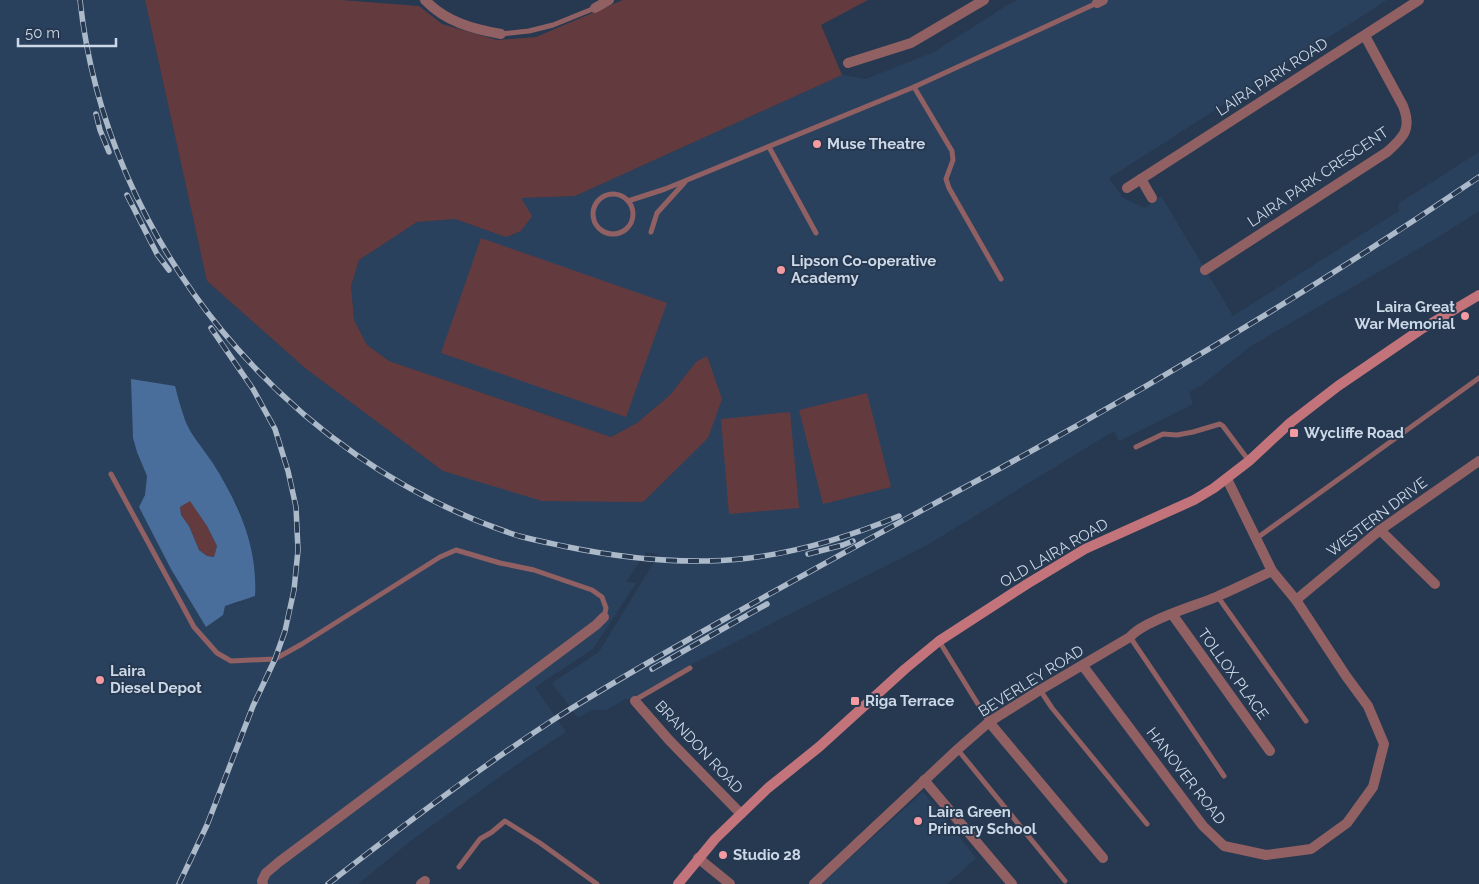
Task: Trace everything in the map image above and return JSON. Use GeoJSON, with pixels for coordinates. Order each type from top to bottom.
{"type":"FeatureCollection","features":[{"type":"Feature","properties":{"kind":"main road","name":"OLD LAIRA ROAD"},"geometry":{"type":"LineString","coordinates":[[678,884],[715,839],[768,788],[819,747],[905,669],[939,641],[1026,584],[1085,549],[1194,500],[1227,479],[1290,423],[1338,386],[1420,330],[1479,295]]}},
{"type":"Feature","properties":{"kind":"street"},"geometry":{"type":"LineString","coordinates":[[425,0],[455,22],[472,28],[502,34]]}},
{"type":"Feature","properties":{"kind":"street"},"geometry":{"type":"LineString","coordinates":[[595,8],[609,0]]}},
{"type":"Feature","properties":{"kind":"street"},"geometry":{"type":"LineString","coordinates":[[848,62],[911,43],[984,0]]}},
{"type":"Feature","properties":{"kind":"street","name":"LAIRA PARK ROAD"},"geometry":{"type":"LineString","coordinates":[[1127,188],[1419,0]]}},
{"type":"Feature","properties":{"kind":"street","name":"LAIRA PARK CRESCENT"},"geometry":{"type":"LineString","coordinates":[[1205,270],[1387,152],[1402,140],[1408,117],[1365,36]]}},
{"type":"Feature","properties":{"kind":"street"},"geometry":{"type":"LineString","coordinates":[[1140,179],[1152,198]]}},
{"type":"Feature","properties":{"kind":"street","name":"WESTERN DRIVE"},"geometry":{"type":"LineString","coordinates":[[1296,600],[1380,530],[1479,461]]}},
{"type":"Feature","properties":{"kind":"street"},"geometry":{"type":"LineString","coordinates":[[1227,479],[1272,571],[1296,600]]}},
{"type":"Feature","properties":{"kind":"street"},"geometry":{"type":"LineString","coordinates":[[1380,530],[1435,584]]}},
{"type":"Feature","properties":{"kind":"street","name":"BEVERLEY ROAD"},"geometry":{"type":"LineString","coordinates":[[814,884],[924,780],[989,722],[1130,638],[1135,631],[1272,571]]}},
{"type":"Feature","properties":{"kind":"street","name":"HANOVER ROAD"},"geometry":{"type":"LineString","coordinates":[[1083,666],[1203,826],[1224,846],[1266,855],[1311,849],[1347,823],[1373,788],[1384,744],[1368,706],[1296,600]]}},
{"type":"Feature","properties":{"kind":"street","name":"TOLLOX PLACE"},"geometry":{"type":"LineString","coordinates":[[1172,614],[1270,751]]}},
{"type":"Feature","properties":{"kind":"street"},"geometry":{"type":"LineString","coordinates":[[263,884],[266,873],[279,862],[590,630],[604,617]]}},
{"type":"Feature","properties":{"kind":"street","name":"BRANDON ROAD"},"geometry":{"type":"LineString","coordinates":[[635,701],[669,740],[741,814]]}},
{"type":"Feature","properties":{"kind":"street"},"geometry":{"type":"LineString","coordinates":[[989,722],[1102,858]]}},
{"type":"Feature","properties":{"kind":"street"},"geometry":{"type":"LineString","coordinates":[[924,780],[1012,884]]}},
{"type":"Feature","properties":{"kind":"street"},"geometry":{"type":"LineString","coordinates":[[698,858],[730,884]]}},
{"type":"Feature","properties":{"kind":"lane"},"geometry":{"type":"LineString","coordinates":[[628,201],[687,180],[914,87],[1100,2]]}},
{"type":"Feature","properties":{"kind":"lane"},"geometry":{"type":"LineString","coordinates":[[502,34],[545,27],[595,8]]}},
{"type":"Feature","properties":{"kind":"lane"},"geometry":{"type":"LineString","coordinates":[[914,87],[952,151],[953,160],[946,179],[949,188],[1001,279]]}},
{"type":"Feature","properties":{"kind":"lane"},"geometry":{"type":"LineString","coordinates":[[769,147],[816,233]]}},
{"type":"Feature","properties":{"kind":"lane"},"geometry":{"type":"LineString","coordinates":[[651,232],[657,213],[687,180]]}},
{"type":"Feature","properties":{"kind":"lane"},"geometry":{"type":"LineString","coordinates":[[610,194],[617,194],[628,201],[633,212],[633,218],[631,223],[622,232],[610,234],[604,232],[595,224],[593,211],[599,200],[610,194]]}},
{"type":"Feature","properties":{"kind":"lane"},"geometry":{"type":"LineString","coordinates":[[1256,538],[1479,378]]}},
{"type":"Feature","properties":{"kind":"lane"},"geometry":{"type":"LineString","coordinates":[[1136,447],[1163,434],[1185,434],[1220,424],[1248,461]]}},
{"type":"Feature","properties":{"kind":"lane"},"geometry":{"type":"LineString","coordinates":[[111,474],[194,627],[217,653],[231,661],[274,660],[440,557],[456,550],[500,563],[534,570],[592,590],[602,598],[606,608],[604,617]]}},
{"type":"Feature","properties":{"kind":"lane"},"geometry":{"type":"LineString","coordinates":[[1218,596],[1306,721]]}},
{"type":"Feature","properties":{"kind":"lane"},"geometry":{"type":"LineString","coordinates":[[1130,638],[1224,776]]}},
{"type":"Feature","properties":{"kind":"lane"},"geometry":{"type":"LineString","coordinates":[[939,641],[989,722]]}},
{"type":"Feature","properties":{"kind":"lane"},"geometry":{"type":"LineString","coordinates":[[635,701],[690,668]]}},
{"type":"Feature","properties":{"kind":"lane"},"geometry":{"type":"LineString","coordinates":[[1040,690],[1052,708],[1147,824]]}},
{"type":"Feature","properties":{"kind":"lane"},"geometry":{"type":"LineString","coordinates":[[958,749],[1065,881]]}},
{"type":"Feature","properties":{"kind":"lane"},"geometry":{"type":"LineString","coordinates":[[459,867],[480,839],[492,832],[504,821],[540,843],[597,884]]}},
{"type":"Feature","properties":{"kind":"shaded area"},"geometry":{"type":"Polygon","coordinates":[[[0,0],[145,0],[207,281],[305,368],[443,471],[643,502],[696,362],[670,395],[637,423],[611,437],[389,361],[367,345],[354,320],[351,286],[359,260],[417,222],[455,219],[506,237],[521,231],[520,198],[575,196],[842,75],[866,79],[934,52],[1018,0],[1387,0],[1109,178],[1123,198],[1145,208],[1161,196],[1233,316],[1399,211],[1398,204],[1479,152],[1479,211],[1437,238],[1251,346],[1201,386],[1189,392],[1193,404],[1119,441],[1114,431],[929,544],[688,666],[633,699],[625,699],[606,710],[592,710],[578,718],[552,683],[599,652],[659,554],[646,552],[626,582],[636,583],[593,649],[535,687],[566,732],[522,761],[412,840],[358,884],[0,884],[0,0]],[[132,380],[133,438],[147,476],[145,495],[139,507],[224,606],[240,602],[246,531],[238,507],[226,484],[185,422],[175,386],[132,380]]]}},
{"type":"Feature","properties":{"kind":"shaded area"},"geometry":{"type":"Polygon","coordinates":[[[145,0],[341,0],[419,6],[442,24],[497,40],[536,37],[623,0],[868,0],[821,25],[842,75],[575,196],[521,198],[532,216],[521,231],[506,237],[455,219],[417,222],[359,260],[351,286],[354,320],[367,345],[389,361],[611,437],[637,423],[670,395],[696,362],[707,356],[722,399],[708,438],[643,502],[542,501],[443,471],[305,368],[207,281],[145,0]]]}},
{"type":"Feature","properties":{"kind":"shaded area"},"geometry":{"type":"Polygon","coordinates":[[[481,238],[667,303],[626,417],[441,353],[481,238]]]}},
{"type":"Feature","properties":{"kind":"shaded area"},"geometry":{"type":"Polygon","coordinates":[[[131,379],[175,386],[187,425],[212,462],[238,509],[250,543],[255,578],[255,596],[225,606],[223,615],[206,627],[171,569],[139,507],[145,495],[147,476],[133,438],[131,379]],[[190,501],[180,507],[181,515],[189,526],[199,550],[207,556],[214,557],[217,546],[207,526],[190,501]]]}},
{"type":"Feature","properties":{"kind":"shaded area"},"geometry":{"type":"Polygon","coordinates":[[[867,393],[891,487],[823,504],[799,410],[867,393]]]}},
{"type":"Feature","properties":{"kind":"shaded area"},"geometry":{"type":"Polygon","coordinates":[[[790,412],[799,508],[729,514],[721,419],[790,412]]]}},
{"type":"Feature","properties":{"kind":"shaded area"},"geometry":{"type":"Polygon","coordinates":[[[190,500],[217,546],[214,557],[207,556],[199,550],[189,526],[181,515],[180,507],[190,500]]]}},
{"type":"Feature","properties":{"kind":"shaded area","name":"Laira Green Primary School"},"geometry":{"type":"Polygon","coordinates":[[[923,792],[976,858],[947,884],[821,884],[923,792]]]}},
{"type":"Feature","properties":{"kind":"railway"},"geometry":{"type":"LineString","coordinates":[[80,0],[97,90],[127,176],[169,257],[222,331],[285,398],[356,455],[435,501],[519,536],[581,550],[636,558],[708,561],[757,557],[806,548],[899,516]]}},
{"type":"Feature","properties":{"kind":"railway"},"geometry":{"type":"LineString","coordinates":[[96,114],[109,152]]}},
{"type":"Feature","properties":{"kind":"railway"},"geometry":{"type":"LineString","coordinates":[[328,884],[467,779],[574,707],[723,620],[1059,436],[1181,366],[1361,255],[1479,177]]}},
{"type":"Feature","properties":{"kind":"railway"},"geometry":{"type":"LineString","coordinates":[[127,195],[157,254],[169,270]]}},
{"type":"Feature","properties":{"kind":"railway"},"geometry":{"type":"LineString","coordinates":[[179,884],[207,825],[253,706],[275,659],[285,631],[294,590],[298,550],[296,507],[288,471],[275,429],[253,389],[211,328]]}},
{"type":"Feature","properties":{"kind":"railway"},"geometry":{"type":"LineString","coordinates":[[808,554],[853,541]]}},
{"type":"Feature","properties":{"kind":"railway"},"geometry":{"type":"LineString","coordinates":[[652,669],[767,604]]}},
{"type":"Feature","properties":{"kind":"place","name":"Muse Theatre"},"geometry":{"type":"Point","coordinates":[817,144]}},
{"type":"Feature","properties":{"kind":"place","name":"Lipson Co-operative Academy"},"geometry":{"type":"Point","coordinates":[781,270]}},
{"type":"Feature","properties":{"kind":"place","name":"Laira Great War Memorial"},"geometry":{"type":"Point","coordinates":[1465,316]}},
{"type":"Feature","properties":{"kind":"place","name":"Wycliffe Road"},"geometry":{"type":"Point","coordinates":[1294,433]}},
{"type":"Feature","properties":{"kind":"place","name":"Laira Diesel Depot"},"geometry":{"type":"Point","coordinates":[100,680]}},
{"type":"Feature","properties":{"kind":"place","name":"Riga Terrace"},"geometry":{"type":"Point","coordinates":[855,701]}},
{"type":"Feature","properties":{"kind":"place","name":"Laira Green Primary School"},"geometry":{"type":"Point","coordinates":[918,821]}},
{"type":"Feature","properties":{"kind":"place","name":"Studio 28"},"geometry":{"type":"Point","coordinates":[723,855]}}]}
